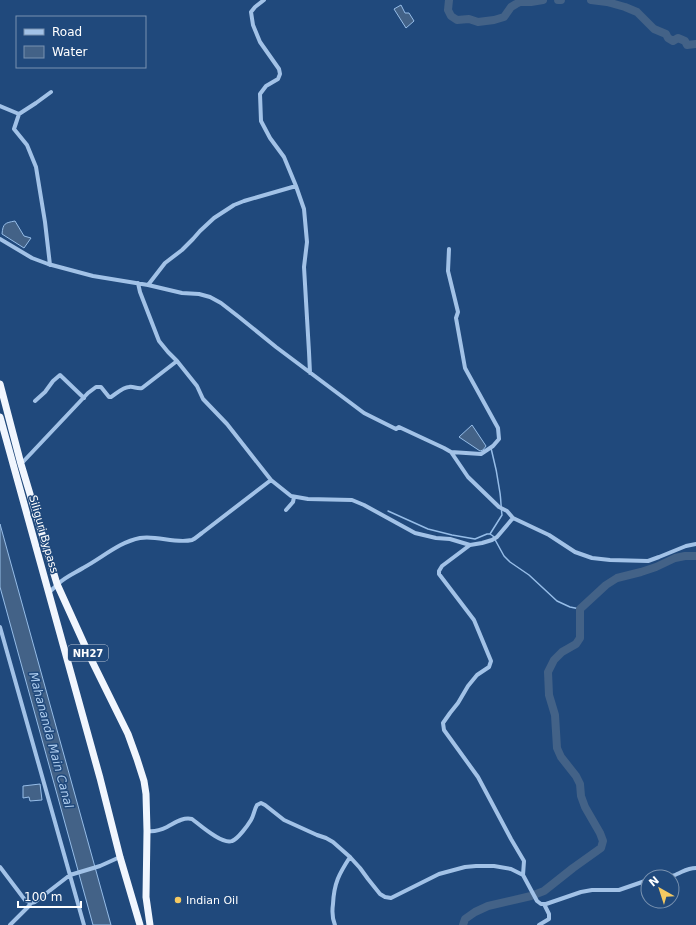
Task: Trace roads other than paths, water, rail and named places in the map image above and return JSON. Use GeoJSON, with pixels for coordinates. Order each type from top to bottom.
{"type":"FeatureCollection","features":[{"type":"Feature","properties":{"kind":"highway","name":"NH27"},"geometry":{"type":"LineString","coordinates":[[0,384],[21,464],[57,584],[91,659],[128,734],[144,781],[146,794],[147,831],[146,894],[150,925]]}},
{"type":"Feature","properties":{"kind":"highway","name":"Siliguri Bypass"},"geometry":{"type":"LineString","coordinates":[[0,417],[100,778],[120,858]]}},
{"type":"Feature","properties":{"kind":"highway","name":"NH27"},"geometry":{"type":"LineString","coordinates":[[120,858],[140,925]]}},
{"type":"Feature","properties":{"kind":"street"},"geometry":{"type":"LineString","coordinates":[[264,0],[251,12],[253,25],[260,42],[279,69],[280,74],[278,79],[266,86],[260,94],[261,121],[270,138],[284,158],[304,209],[307,242],[304,267],[310,373]]}},
{"type":"Feature","properties":{"kind":"street"},"geometry":{"type":"LineString","coordinates":[[50,265],[36,167],[27,144],[14,129],[19,114],[51,92]]}},
{"type":"Feature","properties":{"kind":"street"},"geometry":{"type":"LineString","coordinates":[[0,106],[19,114]]}},
{"type":"Feature","properties":{"kind":"street"},"geometry":{"type":"LineString","coordinates":[[148,285],[165,262],[182,250],[203,227],[214,218],[234,205],[244,201],[296,186]]}},
{"type":"Feature","properties":{"kind":"street"},"geometry":{"type":"LineString","coordinates":[[0,239],[32,258],[50,265],[93,276],[138,283],[182,293],[199,294],[216,300],[276,348],[364,413],[396,430],[399,427],[451,452],[468,477],[513,518],[549,535],[575,552],[592,558],[648,561],[686,546],[696,544]]}},
{"type":"Feature","properties":{"kind":"street"},"geometry":{"type":"LineString","coordinates":[[449,249],[448,270],[458,312],[456,318],[465,368],[498,428],[499,439],[493,446],[482,454],[451,452]]}},
{"type":"Feature","properties":{"kind":"street"},"geometry":{"type":"LineString","coordinates":[[138,283],[159,341],[178,361],[197,386],[203,399],[227,424],[271,480],[294,497],[308,499],[352,500],[415,533],[436,538],[450,539],[470,545]]}},
{"type":"Feature","properties":{"kind":"street"},"geometry":{"type":"LineString","coordinates":[[14,470],[96,387],[101,387],[109,397],[130,386],[138,389],[142,388],[178,361]]}},
{"type":"Feature","properties":{"kind":"street"},"geometry":{"type":"LineString","coordinates":[[35,401],[60,375],[84,398]]}},
{"type":"Feature","properties":{"kind":"street"},"geometry":{"type":"LineString","coordinates":[[49,592],[57,584],[74,572],[127,542],[148,537],[178,541],[193,540],[271,480]]}},
{"type":"Feature","properties":{"kind":"street"},"geometry":{"type":"LineString","coordinates":[[286,510],[293,502],[294,497]]}},
{"type":"Feature","properties":{"kind":"street"},"geometry":{"type":"LineString","coordinates":[[513,518],[497,537],[492,540],[470,545],[442,566],[439,571],[439,574],[474,620],[491,661],[489,667],[477,675],[468,686],[444,723],[444,730],[478,777],[524,861],[524,875],[536,901],[540,904],[546,904],[581,892],[592,890],[619,890],[640,883]]}},
{"type":"Feature","properties":{"kind":"street"},"geometry":{"type":"LineString","coordinates":[[0,630],[84,925]]}},
{"type":"Feature","properties":{"kind":"street"},"geometry":{"type":"LineString","coordinates":[[147,831],[166,828],[180,820],[188,818],[219,839],[226,842],[231,842],[236,839],[252,819],[257,805],[261,803],[284,820],[333,842],[360,868],[380,894],[386,897],[391,898],[439,874],[465,867],[494,866],[511,869],[524,875]]}},
{"type":"Feature","properties":{"kind":"street"},"geometry":{"type":"LineString","coordinates":[[335,925],[332,917],[335,886],[342,869],[350,857]]}},
{"type":"Feature","properties":{"kind":"street"},"geometry":{"type":"LineString","coordinates":[[10,925],[31,903],[35,902],[70,875],[120,858]]}},
{"type":"Feature","properties":{"kind":"street"},"geometry":{"type":"LineString","coordinates":[[0,867],[25,900],[31,903]]}},
{"type":"Feature","properties":{"kind":"street"},"geometry":{"type":"LineString","coordinates":[[680,873],[690,868],[696,868]]}},
{"type":"Feature","properties":{"kind":"street"},"geometry":{"type":"LineString","coordinates":[[539,925],[549,919],[549,914],[544,904]]}},
{"type":"Feature","properties":{"kind":"water"},"geometry":{"type":"Polygon","coordinates":[[[401,5],[405,13],[409,13],[414,21],[406,28],[394,9],[401,5]]]}},
{"type":"Feature","properties":{"kind":"water"},"geometry":{"type":"Polygon","coordinates":[[[15,221],[24,236],[31,238],[24,248],[2,234],[5,224],[15,221]]]}},
{"type":"Feature","properties":{"kind":"water"},"geometry":{"type":"Polygon","coordinates":[[[472,425],[486,446],[483,450],[480,451],[459,437],[472,425]]]}},
{"type":"Feature","properties":{"kind":"water","name":"Mahananda Main Canal"},"geometry":{"type":"Polygon","coordinates":[[[0,524],[111,925],[93,925],[0,587],[0,524]]]}},
{"type":"Feature","properties":{"kind":"water"},"geometry":{"type":"Polygon","coordinates":[[[40,784],[42,800],[30,801],[29,797],[23,798],[23,786],[40,784]]]}},
{"type":"Feature","properties":{"kind":"waterway"},"geometry":{"type":"LineString","coordinates":[[449,0],[448,10],[451,16],[457,20],[469,19],[478,22],[504,17],[511,7],[520,2],[543,0]]}},
{"type":"Feature","properties":{"kind":"waterway"},"geometry":{"type":"LineString","coordinates":[[591,0],[607,2],[637,12],[654,29],[666,34],[668,38],[673,41],[678,38],[685,41],[687,45],[696,44]]}},
{"type":"Feature","properties":{"kind":"waterway"},"geometry":{"type":"LineString","coordinates":[[490,534],[502,515],[498,482],[491,448]]}},
{"type":"Feature","properties":{"kind":"waterway"},"geometry":{"type":"LineString","coordinates":[[388,511],[428,529],[452,535],[475,539],[490,534],[493,536],[504,556],[510,562],[529,575],[557,601],[570,607],[580,609]]}},
{"type":"Feature","properties":{"kind":"waterway"},"geometry":{"type":"LineString","coordinates":[[463,925],[465,919],[488,906],[531,896],[544,891],[601,848],[603,841],[585,807],[581,796],[580,784],[576,776],[561,757],[557,748],[555,715],[549,695],[548,672],[554,660],[562,652],[576,644],[580,638],[580,609],[606,585],[617,578],[656,567],[675,558],[696,556]]}},
{"type":"Feature","properties":{"kind":"place","name":"Indian Oil"},"geometry":{"type":"Point","coordinates":[178,900]}}]}
